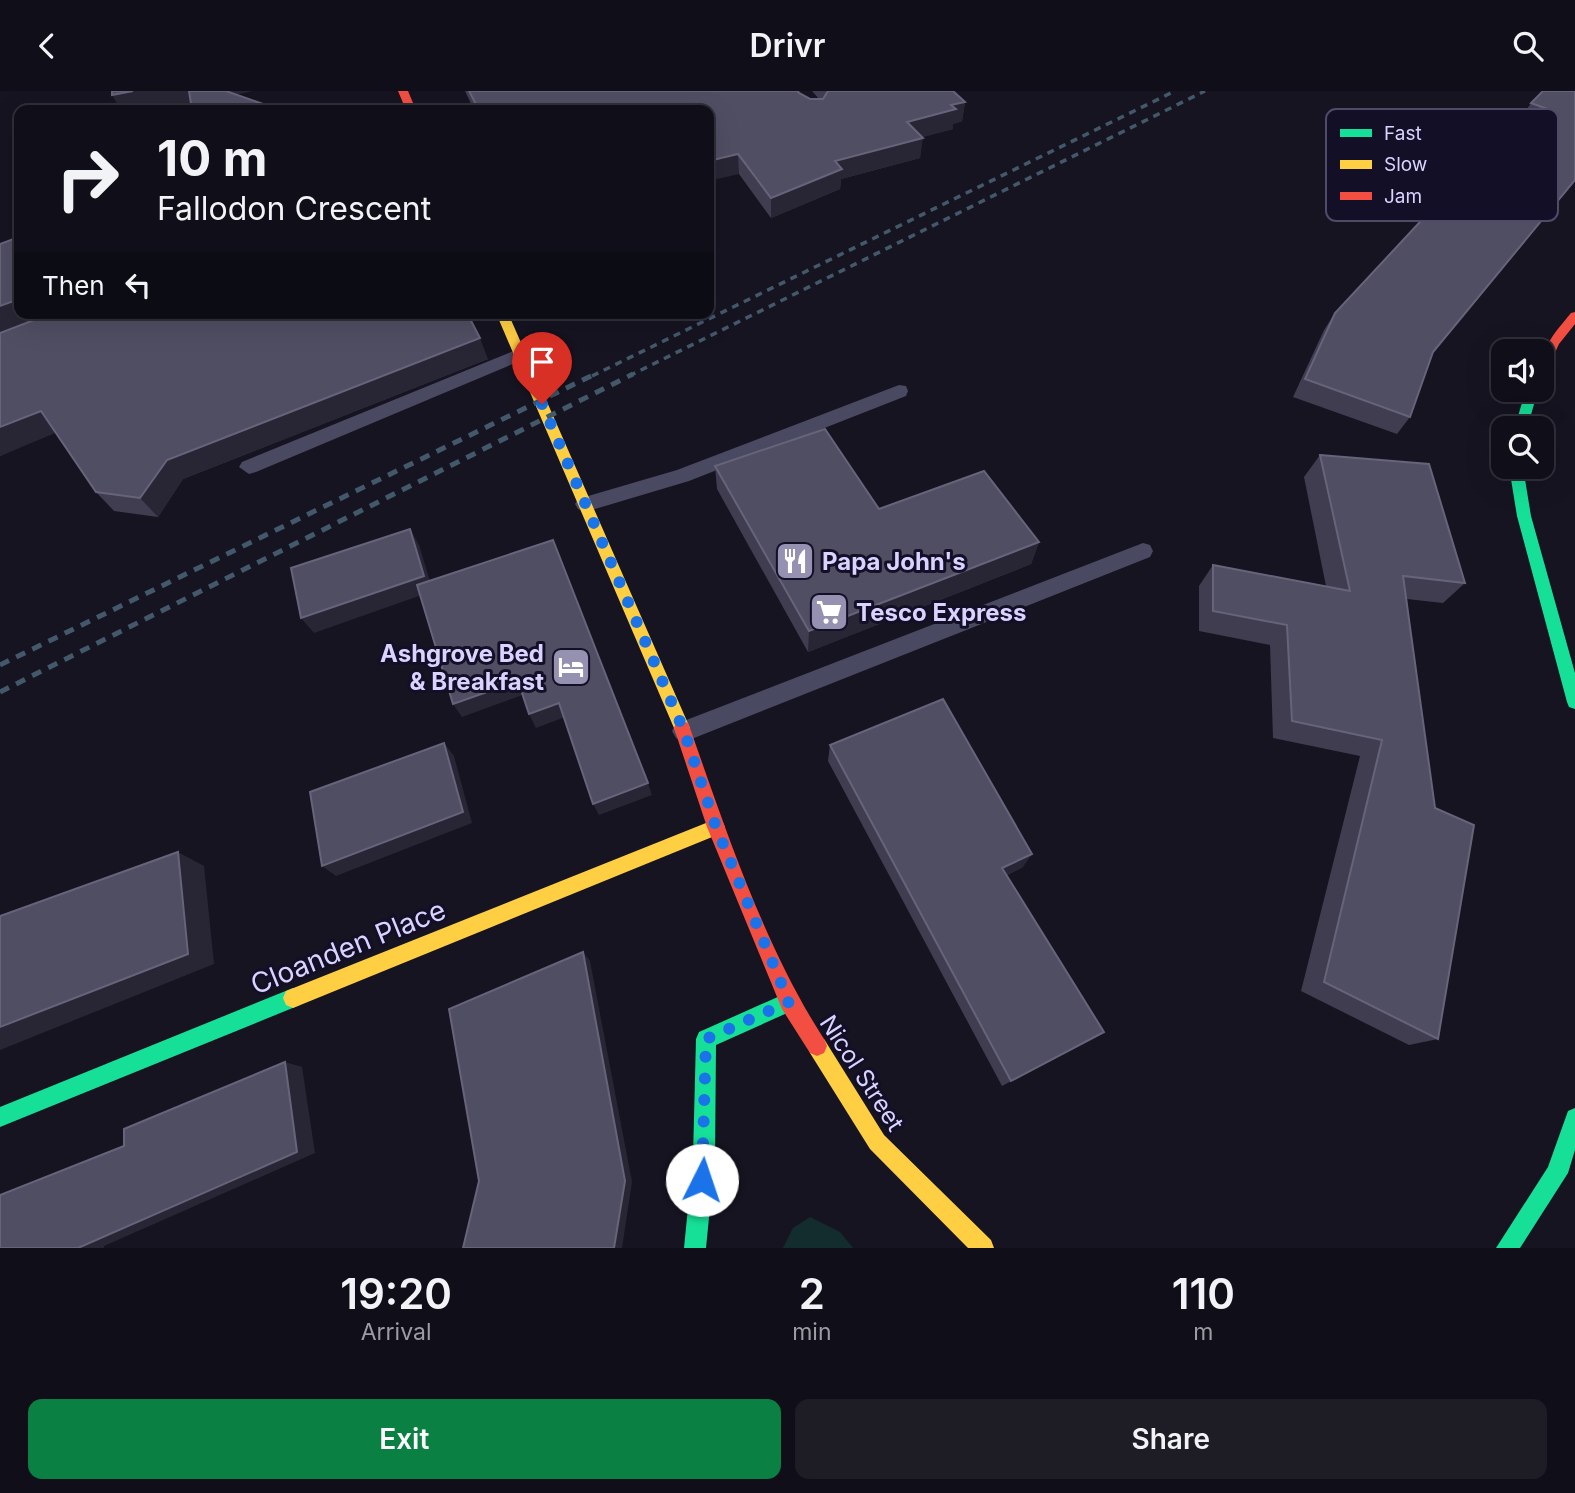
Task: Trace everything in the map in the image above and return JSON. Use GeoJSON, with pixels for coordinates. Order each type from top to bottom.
{"type":"FeatureCollection","features":[{"type":"Feature","properties":{"kind":"main road"},"geometry":{"type":"LineString","coordinates":[[1554,343],[1575,316]]}},
{"type":"Feature","properties":{"kind":"main road","name":"Nicol Street"},"geometry":{"type":"LineString","coordinates":[[505,319],[684,731],[716,827],[789,1002],[877,1142],[983,1248]]}},
{"type":"Feature","properties":{"kind":"main road"},"geometry":{"type":"LineString","coordinates":[[1518,479],[1524,516],[1575,702]]}},
{"type":"Feature","properties":{"kind":"main road","name":"Cloanden Place"},"geometry":{"type":"LineString","coordinates":[[0,1117],[716,827]]}},
{"type":"Feature","properties":{"kind":"main road"},"geometry":{"type":"LineString","coordinates":[[695,1248],[704,1157],[706,1039],[789,1002]]}},
{"type":"Feature","properties":{"kind":"main road"},"geometry":{"type":"LineString","coordinates":[[1507,1248],[1557,1173],[1575,1118]]}},
{"type":"Feature","properties":{"kind":"lane"},"geometry":{"type":"LineString","coordinates":[[248,467],[521,354]]}},
{"type":"Feature","properties":{"kind":"lane"},"geometry":{"type":"LineString","coordinates":[[585,504],[682,476],[899,391]]}},
{"type":"Feature","properties":{"kind":"lane"},"geometry":{"type":"LineString","coordinates":[[684,731],[1143,551]]}},
{"type":"Feature","properties":{"kind":"green space"},"geometry":{"type":"Polygon","coordinates":[[[810,1217],[840,1232],[853,1248],[783,1248],[793,1228],[810,1217]]]}},
{"type":"Feature","properties":{"kind":"building"},"geometry":{"type":"Polygon","coordinates":[[[112,91],[133,91],[112,95],[112,91]]]}},
{"type":"Feature","properties":{"kind":"building"},"geometry":{"type":"Polygon","coordinates":[[[189,91],[226,91],[266,105],[191,105],[189,91]]]}},
{"type":"Feature","properties":{"kind":"building"},"geometry":{"type":"Polygon","coordinates":[[[469,91],[798,91],[810,99],[823,99],[828,91],[953,91],[965,102],[951,105],[956,109],[907,122],[923,138],[835,161],[842,169],[771,198],[738,154],[714,160],[714,105],[476,105],[469,91]]]}},
{"type":"Feature","properties":{"kind":"building"},"geometry":{"type":"Polygon","coordinates":[[[1543,91],[1575,91],[1575,180],[1558,201],[1558,109],[1548,109],[1531,103],[1543,91]]]}},
{"type":"Feature","properties":{"kind":"building"},"geometry":{"type":"Polygon","coordinates":[[[1421,221],[1541,221],[1433,352],[1410,417],[1305,379],[1335,313],[1421,221]]]}},
{"type":"Feature","properties":{"kind":"building"},"geometry":{"type":"Polygon","coordinates":[[[14,239],[14,301],[0,306],[0,244],[14,239]]]}},
{"type":"Feature","properties":{"kind":"building"},"geometry":{"type":"Polygon","coordinates":[[[36,319],[470,319],[480,338],[167,460],[140,498],[96,492],[41,411],[0,427],[0,333],[36,319]]]}},
{"type":"Feature","properties":{"kind":"building"},"geometry":{"type":"Polygon","coordinates":[[[825,429],[879,509],[984,471],[1039,542],[809,631],[715,466],[825,429]]]}},
{"type":"Feature","properties":{"kind":"building"},"geometry":{"type":"Polygon","coordinates":[[[1320,455],[1429,464],[1465,583],[1403,576],[1435,808],[1474,825],[1438,1039],[1324,982],[1382,740],[1292,721],[1287,625],[1213,611],[1213,565],[1350,591],[1320,455]]]}},
{"type":"Feature","properties":{"kind":"building"},"geometry":{"type":"Polygon","coordinates":[[[410,529],[424,576],[301,618],[291,568],[410,529]]]}},
{"type":"Feature","properties":{"kind":"building"},"geometry":{"type":"Polygon","coordinates":[[[553,540],[648,783],[593,804],[559,703],[529,714],[518,681],[453,704],[417,585],[553,540]]]}},
{"type":"Feature","properties":{"kind":"building"},"geometry":{"type":"Polygon","coordinates":[[[943,699],[1032,854],[1002,868],[1104,1032],[1011,1081],[830,745],[943,699]]]}},
{"type":"Feature","properties":{"kind":"building"},"geometry":{"type":"Polygon","coordinates":[[[444,743],[463,812],[322,866],[310,792],[444,743]]]}},
{"type":"Feature","properties":{"kind":"building"},"geometry":{"type":"Polygon","coordinates":[[[178,852],[188,954],[0,1027],[0,916],[178,852]]]}},
{"type":"Feature","properties":{"kind":"building"},"geometry":{"type":"Polygon","coordinates":[[[583,952],[625,1181],[614,1248],[463,1248],[479,1181],[449,1009],[583,952]]]}},
{"type":"Feature","properties":{"kind":"building"},"geometry":{"type":"Polygon","coordinates":[[[285,1062],[297,1152],[78,1248],[0,1248],[0,1195],[124,1146],[124,1129],[285,1062]]]}},
{"type":"Feature","properties":{"kind":"railway"},"geometry":{"type":"LineString","coordinates":[[714,316],[1175,91]]}},
{"type":"Feature","properties":{"kind":"railway"},"geometry":{"type":"LineString","coordinates":[[630,375],[1205,91]]}},
{"type":"Feature","properties":{"kind":"railway"},"geometry":{"type":"LineString","coordinates":[[592,376],[709,319]]}},
{"type":"Feature","properties":{"kind":"railway"},"geometry":{"type":"LineString","coordinates":[[0,665],[595,374]]}},
{"type":"Feature","properties":{"kind":"railway"},"geometry":{"type":"LineString","coordinates":[[0,692],[630,375]]}},
{"type":"Feature","properties":{"kind":"traffic: fast"},"geometry":{"type":"LineString","coordinates":[[1524,416],[1528,402]]}},
{"type":"Feature","properties":{"kind":"traffic: fast"},"geometry":{"type":"LineString","coordinates":[[1518,479],[1524,516],[1575,702]]}},
{"type":"Feature","properties":{"kind":"traffic: fast"},"geometry":{"type":"LineString","coordinates":[[0,1117],[293,998]]}},
{"type":"Feature","properties":{"kind":"traffic: fast"},"geometry":{"type":"LineString","coordinates":[[695,1248],[704,1157],[706,1039],[789,1002]]}},
{"type":"Feature","properties":{"kind":"traffic: fast"},"geometry":{"type":"LineString","coordinates":[[1507,1248],[1557,1173],[1575,1118]]}},
{"type":"Feature","properties":{"kind":"traffic: slow"},"geometry":{"type":"LineString","coordinates":[[505,319],[682,728]]}},
{"type":"Feature","properties":{"kind":"traffic: slow"},"geometry":{"type":"LineString","coordinates":[[293,998],[716,827]]}},
{"type":"Feature","properties":{"kind":"traffic: slow"},"geometry":{"type":"LineString","coordinates":[[817,1046],[877,1142],[983,1248]]}},
{"type":"Feature","properties":{"kind":"traffic: jam"},"geometry":{"type":"LineString","coordinates":[[403,91],[409,105]]}},
{"type":"Feature","properties":{"kind":"traffic: jam"},"geometry":{"type":"LineString","coordinates":[[1554,343],[1575,316]]}},
{"type":"Feature","properties":{"kind":"traffic: jam"},"geometry":{"type":"LineString","coordinates":[[682,728],[716,827],[789,1002],[817,1046]]}},
{"type":"Feature","properties":{"kind":"place","name":"Papa John's"},"geometry":{"type":"Point","coordinates":[795,561]}},
{"type":"Feature","properties":{"kind":"place","name":"Tesco Express"},"geometry":{"type":"Point","coordinates":[829,612]}},
{"type":"Feature","properties":{"kind":"place","name":"Ashgrove Bed & Breakfast"},"geometry":{"type":"Point","coordinates":[571,667]}},
{"type":"Feature","properties":{"kind":"route"},"geometry":{"type":"LineString","coordinates":[[542,404],[684,731],[716,827],[789,1002],[706,1039],[702,1180]]}}]}
